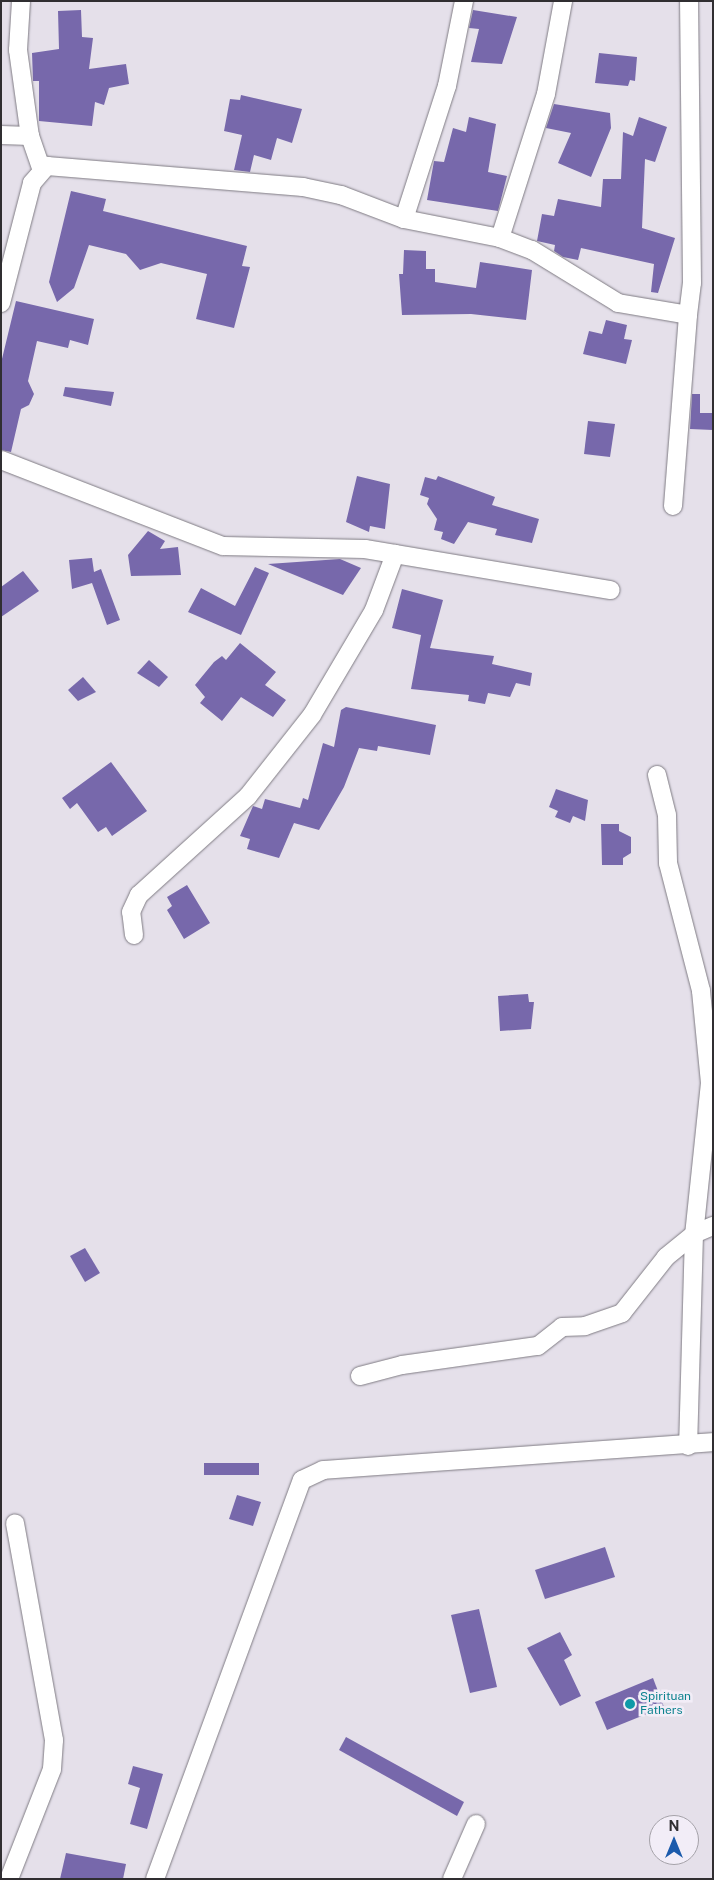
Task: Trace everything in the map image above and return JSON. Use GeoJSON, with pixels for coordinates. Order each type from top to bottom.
{"type":"FeatureCollection","features":[{"type":"Feature","properties":{"kind":"street"},"geometry":{"type":"LineString","coordinates":[[1,303],[32,183],[41,168],[30,136],[18,50],[21,1]]}},
{"type":"Feature","properties":{"kind":"street"},"geometry":{"type":"LineString","coordinates":[[404,219],[447,86],[464,1]]}},
{"type":"Feature","properties":{"kind":"street"},"geometry":{"type":"LineString","coordinates":[[500,238],[546,94],[563,1]]}},
{"type":"Feature","properties":{"kind":"street"},"geometry":{"type":"LineString","coordinates":[[673,506],[692,283],[689,1]]}},
{"type":"Feature","properties":{"kind":"street"},"geometry":{"type":"LineString","coordinates":[[1,135],[30,136]]}},
{"type":"Feature","properties":{"kind":"street"},"geometry":{"type":"LineString","coordinates":[[41,168],[303,187],[341,195],[404,219],[500,238],[562,266],[618,303],[688,314]]}},
{"type":"Feature","properties":{"kind":"street"},"geometry":{"type":"LineString","coordinates":[[1,460],[223,546],[328,546],[395,554],[612,590]]}},
{"type":"Feature","properties":{"kind":"street"},"geometry":{"type":"LineString","coordinates":[[134,935],[131,912],[139,895],[248,796],[312,715],[374,610],[395,554]]}},
{"type":"Feature","properties":{"kind":"street"},"geometry":{"type":"LineString","coordinates":[[657,775],[667,815],[668,863],[701,990],[710,1082],[694,1234],[688,1446]]}},
{"type":"Feature","properties":{"kind":"street"},"geometry":{"type":"LineString","coordinates":[[360,1376],[402,1365],[538,1346],[562,1328],[584,1326],[622,1313],[666,1257],[694,1234],[713,1226]]}},
{"type":"Feature","properties":{"kind":"street"},"geometry":{"type":"LineString","coordinates":[[155,1879],[302,1480],[323,1470],[688,1446],[713,1442]]}},
{"type":"Feature","properties":{"kind":"street"},"geometry":{"type":"LineString","coordinates":[[9,1879],[52,1769],[54,1740],[15,1522]]}},
{"type":"Feature","properties":{"kind":"street"},"geometry":{"type":"LineString","coordinates":[[452,1879],[476,1824]]}},
{"type":"Feature","properties":{"kind":"building"},"geometry":{"type":"Polygon","coordinates":[[[81,10],[82,37],[93,38],[89,69],[126,64],[129,84],[109,88],[104,105],[95,102],[92,126],[39,121],[39,81],[33,81],[32,53],[59,49],[58,11],[81,10]]]}},
{"type":"Feature","properties":{"kind":"building"},"geometry":{"type":"Polygon","coordinates":[[[473,10],[517,17],[502,64],[471,62],[479,29],[469,28],[473,10]]]}},
{"type":"Feature","properties":{"kind":"building"},"geometry":{"type":"Polygon","coordinates":[[[599,53],[637,57],[635,81],[630,80],[628,86],[595,83],[599,53]]]}},
{"type":"Feature","properties":{"kind":"building"},"geometry":{"type":"Polygon","coordinates":[[[241,95],[302,109],[292,143],[277,138],[271,160],[254,155],[250,172],[234,170],[242,135],[224,131],[230,99],[240,100],[241,95]]]}},
{"type":"Feature","properties":{"kind":"building"},"geometry":{"type":"Polygon","coordinates":[[[554,104],[610,113],[611,128],[591,177],[558,163],[571,133],[546,128],[554,104]]]}},
{"type":"Feature","properties":{"kind":"building"},"geometry":{"type":"Polygon","coordinates":[[[469,117],[496,124],[488,172],[507,176],[498,211],[427,200],[434,161],[444,162],[453,128],[466,132],[469,117]]]}},
{"type":"Feature","properties":{"kind":"building"},"geometry":{"type":"Polygon","coordinates":[[[639,117],[667,127],[655,162],[645,159],[642,228],[675,238],[658,293],[651,292],[654,264],[581,248],[578,260],[563,257],[554,251],[555,245],[537,241],[542,214],[554,216],[558,199],[601,207],[603,179],[621,179],[623,132],[633,136],[639,117]]]}},
{"type":"Feature","properties":{"kind":"building"},"geometry":{"type":"Polygon","coordinates":[[[71,191],[106,199],[103,211],[247,246],[242,266],[250,267],[234,328],[196,319],[207,274],[161,263],[140,270],[126,254],[89,245],[74,288],[57,302],[49,282],[71,191]]]}},
{"type":"Feature","properties":{"kind":"building"},"geometry":{"type":"Polygon","coordinates":[[[404,250],[426,251],[426,269],[435,269],[435,282],[476,288],[480,262],[532,270],[526,320],[471,314],[402,315],[399,274],[403,274],[404,250]]]}},
{"type":"Feature","properties":{"kind":"building"},"geometry":{"type":"Polygon","coordinates":[[[16,301],[94,319],[88,345],[70,340],[68,348],[37,341],[28,381],[34,394],[29,405],[21,409],[11,452],[1,450],[1,363],[16,301]]]}},
{"type":"Feature","properties":{"kind":"building"},"geometry":{"type":"Polygon","coordinates":[[[606,320],[627,325],[624,339],[632,340],[626,364],[583,354],[589,331],[602,334],[606,320]]]}},
{"type":"Feature","properties":{"kind":"building"},"geometry":{"type":"Polygon","coordinates":[[[65,387],[114,392],[111,406],[63,396],[65,387]]]}},
{"type":"Feature","properties":{"kind":"building"},"geometry":{"type":"Polygon","coordinates":[[[692,394],[700,394],[700,413],[713,413],[713,430],[690,429],[692,394]]]}},
{"type":"Feature","properties":{"kind":"building"},"geometry":{"type":"Polygon","coordinates":[[[588,421],[615,424],[610,457],[584,454],[588,421]]]}},
{"type":"Feature","properties":{"kind":"building"},"geometry":{"type":"Polygon","coordinates":[[[357,476],[390,484],[385,529],[370,526],[369,532],[346,522],[357,476]]]}},
{"type":"Feature","properties":{"kind":"building"},"geometry":{"type":"Polygon","coordinates":[[[438,476],[495,497],[492,505],[539,519],[532,543],[495,535],[497,529],[468,522],[454,544],[441,539],[443,532],[434,530],[437,519],[427,504],[429,498],[420,495],[425,477],[436,480],[438,476]]]}},
{"type":"Feature","properties":{"kind":"building"},"geometry":{"type":"Polygon","coordinates":[[[148,531],[165,541],[160,549],[178,547],[181,575],[131,576],[128,555],[148,531]]]}},
{"type":"Feature","properties":{"kind":"building"},"geometry":{"type":"Polygon","coordinates":[[[92,558],[94,572],[101,569],[120,620],[107,625],[92,583],[72,589],[69,560],[92,558]]]}},
{"type":"Feature","properties":{"kind":"building"},"geometry":{"type":"Polygon","coordinates":[[[340,559],[361,568],[343,595],[268,564],[340,559]]]}},
{"type":"Feature","properties":{"kind":"building"},"geometry":{"type":"Polygon","coordinates":[[[255,567],[269,573],[241,635],[188,612],[201,588],[235,606],[255,567]]]}},
{"type":"Feature","properties":{"kind":"building"},"geometry":{"type":"Polygon","coordinates":[[[23,571],[39,591],[1,617],[1,587],[23,571]]]}},
{"type":"Feature","properties":{"kind":"building"},"geometry":{"type":"Polygon","coordinates":[[[402,589],[443,600],[430,648],[494,656],[492,664],[532,673],[530,686],[516,683],[510,697],[488,693],[485,704],[468,701],[469,695],[411,689],[421,635],[392,628],[402,589]]]}},
{"type":"Feature","properties":{"kind":"building"},"geometry":{"type":"Polygon","coordinates":[[[240,643],[276,672],[265,685],[286,700],[273,717],[241,697],[222,721],[200,703],[205,697],[195,685],[214,662],[222,656],[226,660],[240,643]]]}},
{"type":"Feature","properties":{"kind":"building"},"geometry":{"type":"Polygon","coordinates":[[[149,660],[168,677],[159,687],[137,673],[149,660]]]}},
{"type":"Feature","properties":{"kind":"building"},"geometry":{"type":"Polygon","coordinates":[[[83,677],[96,692],[78,701],[68,690],[83,677]]]}},
{"type":"Feature","properties":{"kind":"building"},"geometry":{"type":"Polygon","coordinates":[[[346,707],[436,725],[430,755],[378,746],[377,751],[359,748],[344,787],[319,830],[294,823],[279,858],[247,849],[250,839],[240,836],[253,806],[262,809],[265,799],[300,808],[303,798],[308,800],[323,743],[334,747],[341,710],[346,707]]]}},
{"type":"Feature","properties":{"kind":"building"},"geometry":{"type":"Polygon","coordinates":[[[111,762],[147,811],[112,836],[106,827],[98,832],[77,803],[70,809],[62,798],[111,762]]]}},
{"type":"Feature","properties":{"kind":"building"},"geometry":{"type":"Polygon","coordinates":[[[556,789],[588,800],[585,821],[573,816],[570,823],[555,817],[558,811],[549,807],[556,789]]]}},
{"type":"Feature","properties":{"kind":"building"},"geometry":{"type":"Polygon","coordinates":[[[601,824],[619,824],[619,831],[631,837],[631,853],[623,858],[623,865],[602,865],[601,824]]]}},
{"type":"Feature","properties":{"kind":"building"},"geometry":{"type":"Polygon","coordinates":[[[187,885],[210,923],[184,939],[167,910],[172,906],[167,897],[187,885]]]}},
{"type":"Feature","properties":{"kind":"building"},"geometry":{"type":"Polygon","coordinates":[[[528,994],[529,1002],[534,1002],[531,1029],[500,1031],[498,996],[528,994]]]}},
{"type":"Feature","properties":{"kind":"building"},"geometry":{"type":"Polygon","coordinates":[[[85,1248],[100,1273],[85,1282],[70,1256],[85,1248]]]}},
{"type":"Feature","properties":{"kind":"building"},"geometry":{"type":"Polygon","coordinates":[[[204,1463],[259,1463],[259,1475],[204,1475],[204,1463]]]}},
{"type":"Feature","properties":{"kind":"building"},"geometry":{"type":"Polygon","coordinates":[[[237,1495],[261,1502],[253,1526],[229,1519],[237,1495]]]}},
{"type":"Feature","properties":{"kind":"building"},"geometry":{"type":"Polygon","coordinates":[[[605,1547],[615,1577],[545,1599],[535,1570],[605,1547]]]}},
{"type":"Feature","properties":{"kind":"building"},"geometry":{"type":"Polygon","coordinates":[[[479,1609],[497,1687],[470,1693],[451,1615],[479,1609]]]}},
{"type":"Feature","properties":{"kind":"building"},"geometry":{"type":"Polygon","coordinates":[[[560,1632],[572,1655],[564,1660],[581,1696],[560,1706],[527,1648],[560,1632]]]}},
{"type":"Feature","properties":{"kind":"building","name":"Spirituan Fathers"},"geometry":{"type":"Polygon","coordinates":[[[653,1678],[664,1707],[607,1730],[595,1702],[653,1678]]]}},
{"type":"Feature","properties":{"kind":"building"},"geometry":{"type":"Polygon","coordinates":[[[346,1737],[464,1802],[457,1816],[339,1750],[346,1737]]]}},
{"type":"Feature","properties":{"kind":"building"},"geometry":{"type":"Polygon","coordinates":[[[133,1766],[163,1774],[147,1829],[130,1824],[140,1788],[128,1784],[133,1766]]]}},
{"type":"Feature","properties":{"kind":"building"},"geometry":{"type":"Polygon","coordinates":[[[66,1853],[126,1864],[123,1879],[60,1879],[66,1853]]]}},
{"type":"Feature","properties":{"kind":"place","name":"Spirituan Fathers"},"geometry":{"type":"Point","coordinates":[630,1704]}}]}
